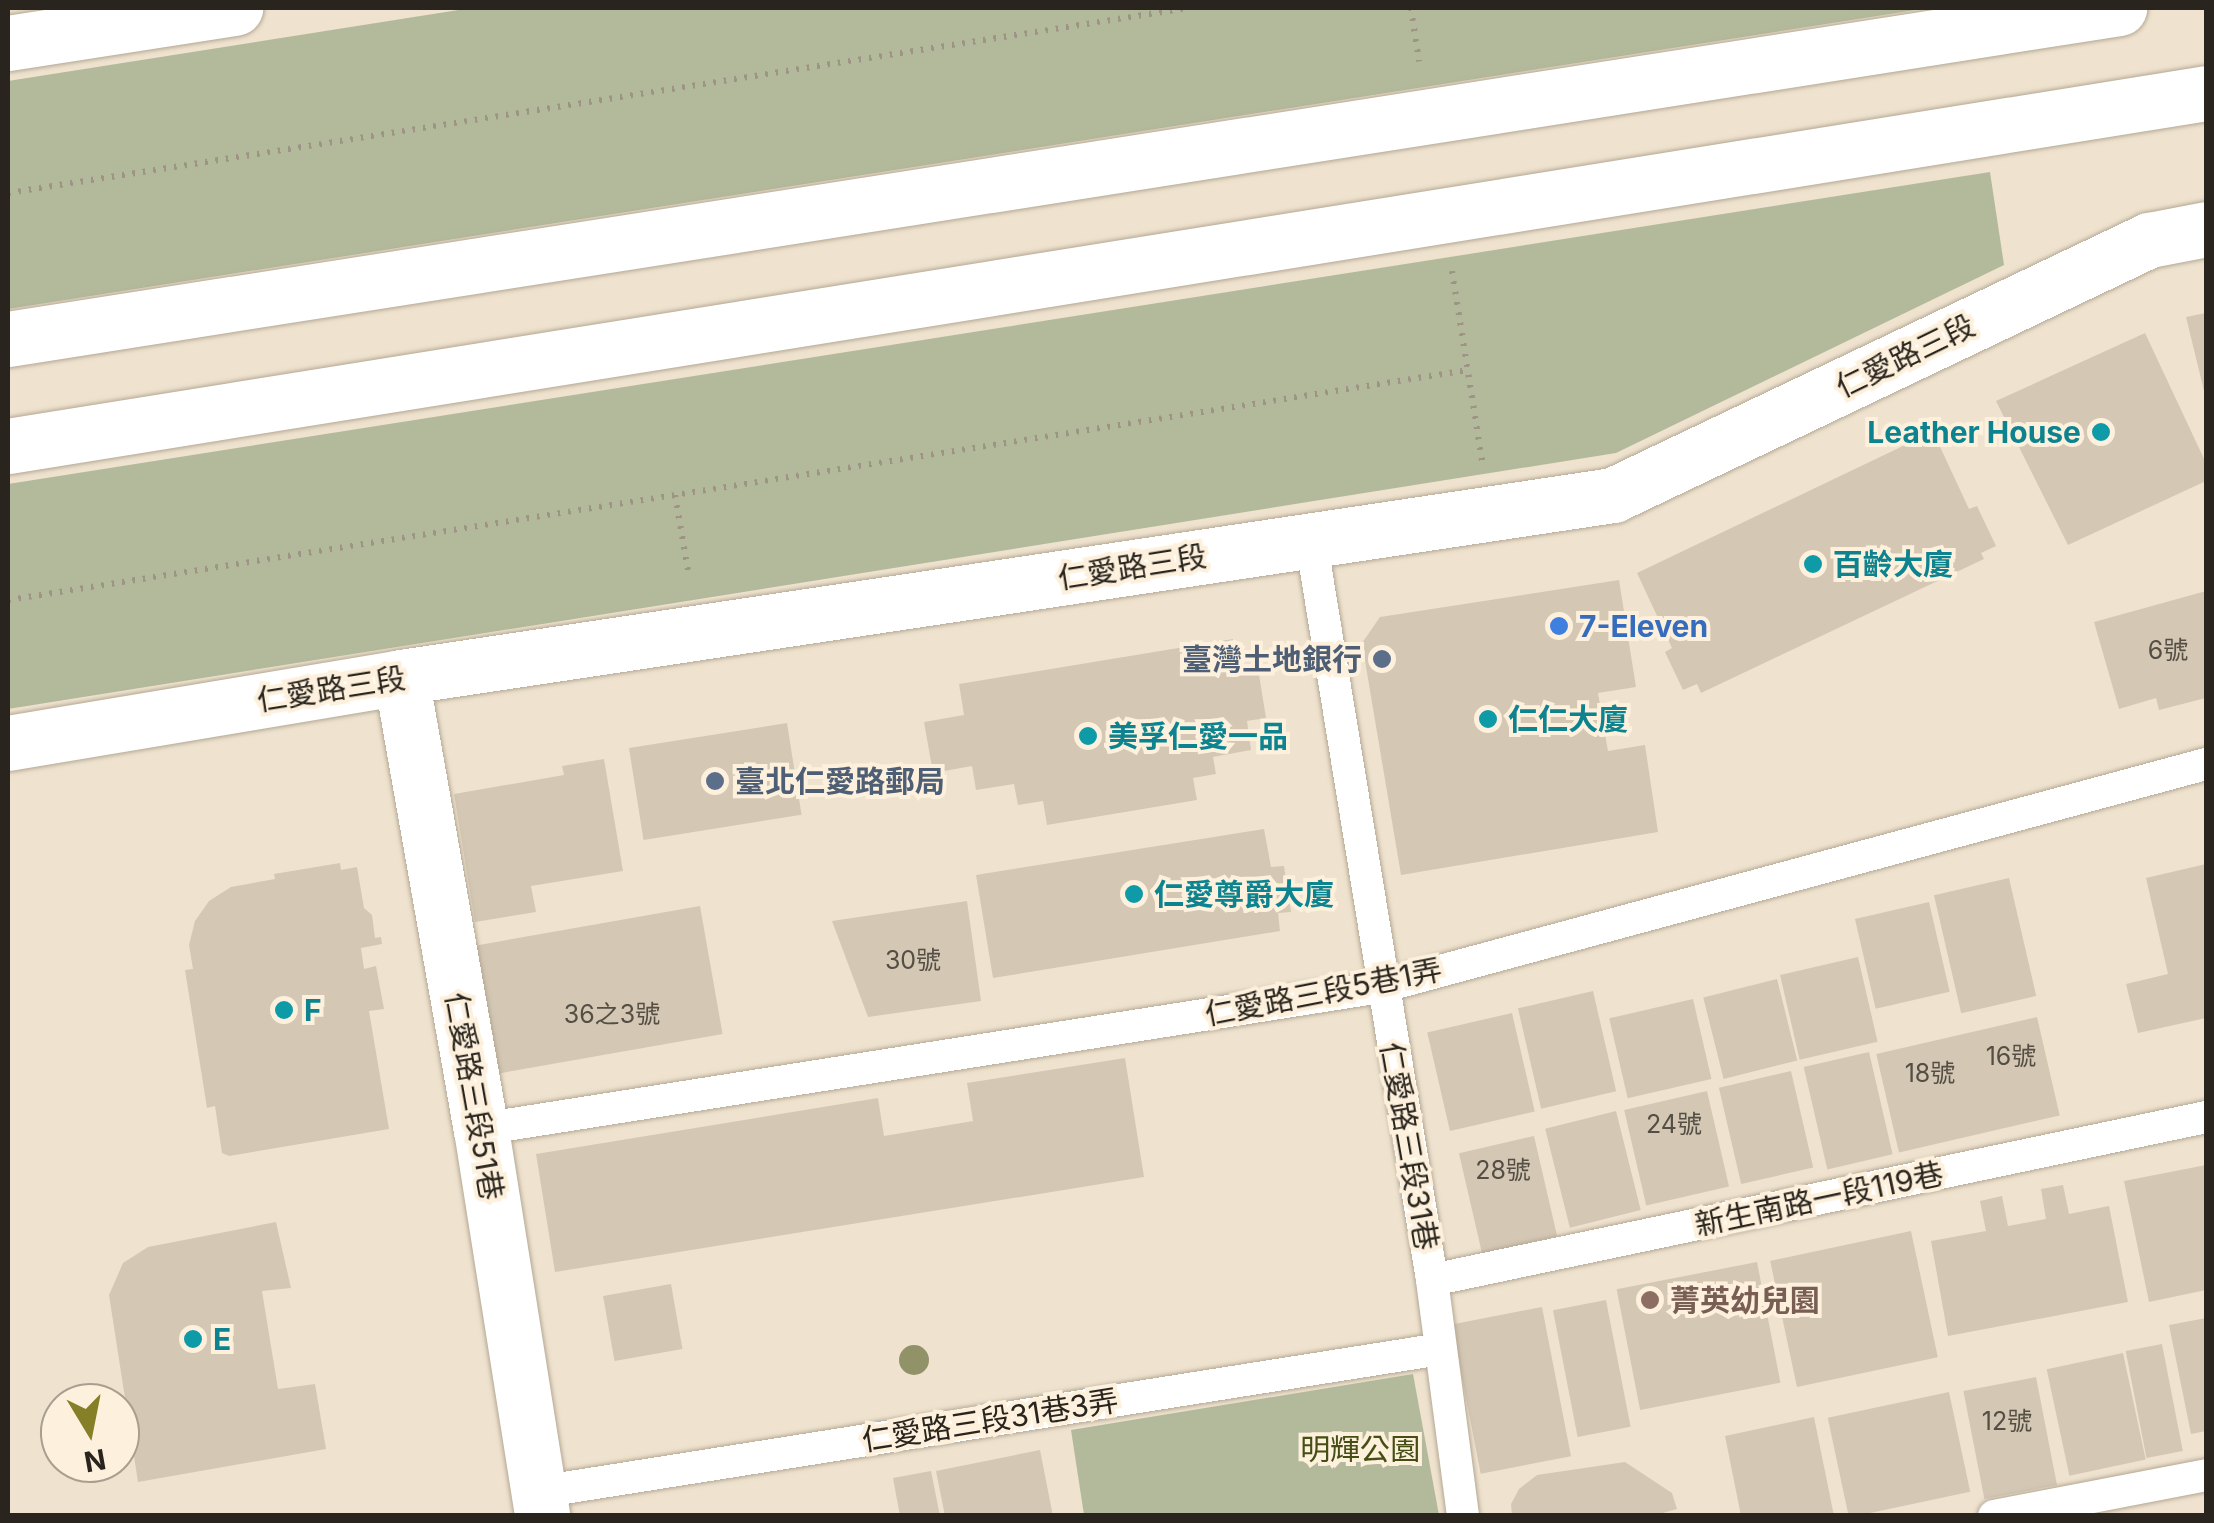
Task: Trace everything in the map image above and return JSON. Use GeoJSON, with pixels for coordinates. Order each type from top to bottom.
{"type":"FeatureCollection","features":[{"type":"Feature","properties":{"kind":"main road"},"geometry":{"type":"LineString","coordinates":[[8,43],[235,8]]}},
{"type":"Feature","properties":{"kind":"main road"},"geometry":{"type":"LineString","coordinates":[[8,340],[2120,8]]}},
{"type":"Feature","properties":{"kind":"main road"},"geometry":{"type":"LineString","coordinates":[[8,446],[2206,92]]}},
{"type":"Feature","properties":{"kind":"main road","name":"仁愛路三段"},"geometry":{"type":"LineString","coordinates":[[8,743],[400,677],[1614,495],[2149,240],[2206,230]]}},
{"type":"Feature","properties":{"kind":"main road","name":"仁愛路三段51巷"},"geometry":{"type":"LineString","coordinates":[[400,677],[481,1129],[541,1504]]}},
{"type":"Feature","properties":{"kind":"lane"},"geometry":{"type":"LineString","coordinates":[[8,312],[1948,8]]}},
{"type":"Feature","properties":{"kind":"lane","name":"仁愛路三段31巷"},"geometry":{"type":"LineString","coordinates":[[1311,540],[1381,987],[1432,1280],[1463,1516]]}},
{"type":"Feature","properties":{"kind":"lane","name":"仁愛路三段5巷1弄"},"geometry":{"type":"LineString","coordinates":[[481,1129],[1381,987],[2206,764]]}},
{"type":"Feature","properties":{"kind":"lane","name":"新生南路一段119巷"},"geometry":{"type":"LineString","coordinates":[[1432,1280],[2206,1117]]}},
{"type":"Feature","properties":{"kind":"lane","name":"仁愛路三段31巷3弄"},"geometry":{"type":"LineString","coordinates":[[541,1504],[1441,1349]]}},
{"type":"Feature","properties":{"kind":"lane"},"geometry":{"type":"LineString","coordinates":[[1994,1516],[2206,1475]]}},
{"type":"Feature","properties":{"kind":"path"},"geometry":{"type":"LineString","coordinates":[[8,193],[1188,8]]}},
{"type":"Feature","properties":{"kind":"path"},"geometry":{"type":"LineString","coordinates":[[1411,8],[1424,93]]}},
{"type":"Feature","properties":{"kind":"path"},"geometry":{"type":"LineString","coordinates":[[1444,215],[1490,513]]}},
{"type":"Feature","properties":{"kind":"path"},"geometry":{"type":"LineString","coordinates":[[8,600],[1468,370]]}},
{"type":"Feature","properties":{"kind":"green space"},"geometry":{"type":"Polygon","coordinates":[[[471,8],[1928,8],[8,309],[8,81],[471,8]]]}},
{"type":"Feature","properties":{"kind":"green space"},"geometry":{"type":"Polygon","coordinates":[[[1990,172],[2004,265],[1616,453],[8,709],[8,484],[1990,172]]]}},
{"type":"Feature","properties":{"kind":"green space","name":"明輝公園"},"geometry":{"type":"Polygon","coordinates":[[[1413,1374],[1439,1515],[1084,1515],[1071,1430],[1413,1374]]]}},
{"type":"Feature","properties":{"kind":"building"},"geometry":{"type":"Polygon","coordinates":[[[2206,313],[2206,391],[2204,391],[2186,317],[2206,313]]]}},
{"type":"Feature","properties":{"kind":"building","name":"Leather House"},"geometry":{"type":"Polygon","coordinates":[[[2145,333],[2206,463],[2206,481],[2068,545],[1996,401],[2145,333]]]}},
{"type":"Feature","properties":{"kind":"building","name":"百齡大廈"},"geometry":{"type":"Polygon","coordinates":[[[1928,434],[1930,438],[1935,436],[1969,509],[1977,506],[1996,546],[1981,553],[1984,559],[1701,693],[1697,684],[1683,690],[1665,652],[1672,648],[1637,573],[1928,434]]]}},
{"type":"Feature","properties":{"kind":"building","name":"仁仁大廈"},"geometry":{"type":"Polygon","coordinates":[[[1619,580],[1636,687],[1598,693],[1608,751],[1645,745],[1658,832],[1401,875],[1362,643],[1380,617],[1619,580]]]}},
{"type":"Feature","properties":{"kind":"building"},"geometry":{"type":"Polygon","coordinates":[[[2206,591],[2206,698],[2159,710],[2156,698],[2119,709],[2094,622],[2206,591]]]}},
{"type":"Feature","properties":{"kind":"building","name":"美孚仁愛一品"},"geometry":{"type":"Polygon","coordinates":[[[1233,639],[1239,671],[1258,668],[1266,718],[1247,721],[1251,750],[1213,757],[1216,774],[1193,778],[1197,800],[1047,825],[1043,801],[1018,805],[1014,784],[976,790],[972,766],[933,773],[924,722],[964,715],[959,684],[1233,639]]]}},
{"type":"Feature","properties":{"kind":"building","name":"臺北仁愛路郵局"},"geometry":{"type":"Polygon","coordinates":[[[787,723],[802,815],[644,840],[629,748],[787,723]]]}},
{"type":"Feature","properties":{"kind":"building"},"geometry":{"type":"Polygon","coordinates":[[[604,759],[623,871],[531,886],[536,912],[475,922],[454,794],[564,775],[562,766],[604,759]]]}},
{"type":"Feature","properties":{"kind":"building","name":"仁愛尊爵大廈"},"geometry":{"type":"Polygon","coordinates":[[[1264,829],[1271,867],[1284,866],[1291,912],[1278,913],[1280,931],[993,978],[976,875],[1264,829]]]}},
{"type":"Feature","properties":{"kind":"building","name":"F"},"geometry":{"type":"Polygon","coordinates":[[[340,863],[341,870],[357,867],[364,908],[372,915],[375,938],[381,937],[382,944],[361,948],[364,969],[376,966],[384,1009],[369,1011],[389,1129],[229,1156],[222,1153],[215,1106],[207,1108],[185,970],[193,969],[189,945],[195,921],[209,901],[231,887],[275,879],[274,874],[340,863]]]}},
{"type":"Feature","properties":{"kind":"building"},"geometry":{"type":"Polygon","coordinates":[[[2206,864],[2206,1018],[2138,1033],[2126,984],[2168,974],[2146,878],[2206,864]]]}},
{"type":"Feature","properties":{"kind":"building"},"geometry":{"type":"Polygon","coordinates":[[[2009,878],[2036,996],[1961,1013],[1934,895],[2009,878]]]}},
{"type":"Feature","properties":{"kind":"building"},"geometry":{"type":"Polygon","coordinates":[[[967,901],[981,1001],[868,1017],[832,921],[967,901]]]}},
{"type":"Feature","properties":{"kind":"building"},"geometry":{"type":"Polygon","coordinates":[[[1929,902],[1950,992],[1876,1009],[1855,919],[1929,902]]]}},
{"type":"Feature","properties":{"kind":"building"},"geometry":{"type":"Polygon","coordinates":[[[700,906],[723,1034],[492,1075],[470,947],[700,906]]]}},
{"type":"Feature","properties":{"kind":"building"},"geometry":{"type":"Polygon","coordinates":[[[1858,957],[1878,1042],[1800,1060],[1780,975],[1858,957]]]}},
{"type":"Feature","properties":{"kind":"building"},"geometry":{"type":"Polygon","coordinates":[[[1777,979],[1797,1061],[1724,1079],[1703,997],[1777,979]]]}},
{"type":"Feature","properties":{"kind":"building"},"geometry":{"type":"Polygon","coordinates":[[[1593,991],[1616,1091],[1541,1109],[1518,1008],[1593,991]]]}},
{"type":"Feature","properties":{"kind":"building"},"geometry":{"type":"Polygon","coordinates":[[[1693,999],[1711,1079],[1628,1098],[1609,1018],[1693,999]]]}},
{"type":"Feature","properties":{"kind":"building"},"geometry":{"type":"Polygon","coordinates":[[[1512,1013],[1535,1111],[1450,1131],[1427,1033],[1512,1013]]]}},
{"type":"Feature","properties":{"kind":"building"},"geometry":{"type":"Polygon","coordinates":[[[2037,1017],[2060,1115],[1899,1153],[1876,1054],[2037,1017]]]}},
{"type":"Feature","properties":{"kind":"building"},"geometry":{"type":"Polygon","coordinates":[[[1869,1052],[1893,1154],[1827,1169],[1804,1067],[1869,1052]]]}},
{"type":"Feature","properties":{"kind":"building"},"geometry":{"type":"Polygon","coordinates":[[[1125,1058],[1144,1177],[555,1272],[536,1154],[878,1098],[884,1136],[973,1121],[967,1083],[1125,1058]]]}},
{"type":"Feature","properties":{"kind":"building"},"geometry":{"type":"Polygon","coordinates":[[[1791,1071],[1813,1167],[1741,1184],[1719,1088],[1791,1071]]]}},
{"type":"Feature","properties":{"kind":"building"},"geometry":{"type":"Polygon","coordinates":[[[1707,1091],[1729,1186],[1646,1206],[1624,1110],[1707,1091]]]}},
{"type":"Feature","properties":{"kind":"building"},"geometry":{"type":"Polygon","coordinates":[[[1616,1111],[1641,1210],[1570,1228],[1545,1129],[1616,1111]]]}},
{"type":"Feature","properties":{"kind":"building"},"geometry":{"type":"Polygon","coordinates":[[[1534,1136],[1557,1236],[1482,1254],[1459,1153],[1534,1136]]]}},
{"type":"Feature","properties":{"kind":"building"},"geometry":{"type":"Polygon","coordinates":[[[2206,1165],[2206,1290],[2149,1302],[2124,1181],[2206,1165]]]}},
{"type":"Feature","properties":{"kind":"building"},"geometry":{"type":"Polygon","coordinates":[[[2063,1185],[2069,1214],[2109,1206],[2128,1302],[1948,1336],[1931,1241],[1986,1231],[1980,1201],[2002,1196],[2008,1226],[2046,1219],[2041,1189],[2063,1185]]]}},
{"type":"Feature","properties":{"kind":"building","name":"E"},"geometry":{"type":"Polygon","coordinates":[[[276,1222],[291,1288],[262,1291],[278,1389],[315,1384],[326,1449],[140,1482],[140,1383],[123,1383],[109,1295],[123,1263],[148,1247],[276,1222]]]}},
{"type":"Feature","properties":{"kind":"building"},"geometry":{"type":"Polygon","coordinates":[[[1911,1231],[1938,1357],[1797,1387],[1770,1261],[1911,1231]]]}},
{"type":"Feature","properties":{"kind":"building"},"geometry":{"type":"Polygon","coordinates":[[[1757,1262],[1780,1383],[1640,1410],[1617,1289],[1757,1262]]]}},
{"type":"Feature","properties":{"kind":"building"},"geometry":{"type":"Polygon","coordinates":[[[671,1284],[682,1349],[615,1361],[603,1296],[671,1284]]]}},
{"type":"Feature","properties":{"kind":"building"},"geometry":{"type":"Polygon","coordinates":[[[1606,1300],[1631,1427],[1578,1437],[1553,1310],[1606,1300]]]}},
{"type":"Feature","properties":{"kind":"building"},"geometry":{"type":"Polygon","coordinates":[[[1542,1307],[1571,1456],[1481,1474],[1452,1325],[1542,1307]]]}},
{"type":"Feature","properties":{"kind":"building"},"geometry":{"type":"Polygon","coordinates":[[[2206,1318],[2206,1431],[2191,1434],[2169,1325],[2206,1318]]]}},
{"type":"Feature","properties":{"kind":"building"},"geometry":{"type":"Polygon","coordinates":[[[2162,1344],[2183,1451],[2146,1458],[2126,1351],[2162,1344]]]}},
{"type":"Feature","properties":{"kind":"building"},"geometry":{"type":"Polygon","coordinates":[[[2123,1353],[2146,1460],[2069,1476],[2047,1369],[2123,1353]]]}},
{"type":"Feature","properties":{"kind":"building"},"geometry":{"type":"Polygon","coordinates":[[[2036,1377],[2057,1485],[1984,1499],[1963,1391],[2036,1377]]]}},
{"type":"Feature","properties":{"kind":"building"},"geometry":{"type":"Polygon","coordinates":[[[1949,1392],[1970,1492],[1849,1516],[1828,1418],[1949,1392]]]}},
{"type":"Feature","properties":{"kind":"building"},"geometry":{"type":"Polygon","coordinates":[[[1814,1417],[1834,1516],[1741,1516],[1725,1436],[1814,1417]]]}},
{"type":"Feature","properties":{"kind":"building"},"geometry":{"type":"Polygon","coordinates":[[[1040,1450],[1053,1516],[945,1516],[936,1471],[1040,1450]]]}},
{"type":"Feature","properties":{"kind":"building"},"geometry":{"type":"Polygon","coordinates":[[[1625,1462],[1672,1493],[1677,1509],[1652,1516],[1512,1516],[1511,1504],[1519,1489],[1537,1475],[1625,1462]]]}},
{"type":"Feature","properties":{"kind":"building"},"geometry":{"type":"Polygon","coordinates":[[[931,1471],[940,1516],[900,1516],[893,1478],[931,1471]]]}},
{"type":"Feature","properties":{"kind":"place","name":"Leather House"},"geometry":{"type":"Point","coordinates":[2101,432]}},
{"type":"Feature","properties":{"kind":"place","name":"百齡大廈"},"geometry":{"type":"Point","coordinates":[1813,564]}},
{"type":"Feature","properties":{"kind":"place","name":"7-Eleven"},"geometry":{"type":"Point","coordinates":[1559,626]}},
{"type":"Feature","properties":{"kind":"place","name":"臺灣土地銀行"},"geometry":{"type":"Point","coordinates":[1382,659]}},
{"type":"Feature","properties":{"kind":"place","name":"仁仁大廈"},"geometry":{"type":"Point","coordinates":[1488,719]}},
{"type":"Feature","properties":{"kind":"place","name":"美孚仁愛一品"},"geometry":{"type":"Point","coordinates":[1088,736]}},
{"type":"Feature","properties":{"kind":"place","name":"臺北仁愛路郵局"},"geometry":{"type":"Point","coordinates":[715,781]}},
{"type":"Feature","properties":{"kind":"place","name":"仁愛尊爵大廈"},"geometry":{"type":"Point","coordinates":[1134,894]}},
{"type":"Feature","properties":{"kind":"place","name":"F"},"geometry":{"type":"Point","coordinates":[284,1010]}},
{"type":"Feature","properties":{"kind":"place","name":"菁英幼兒園"},"geometry":{"type":"Point","coordinates":[1650,1300]}},
{"type":"Feature","properties":{"kind":"place","name":"E"},"geometry":{"type":"Point","coordinates":[193,1339]}}]}
